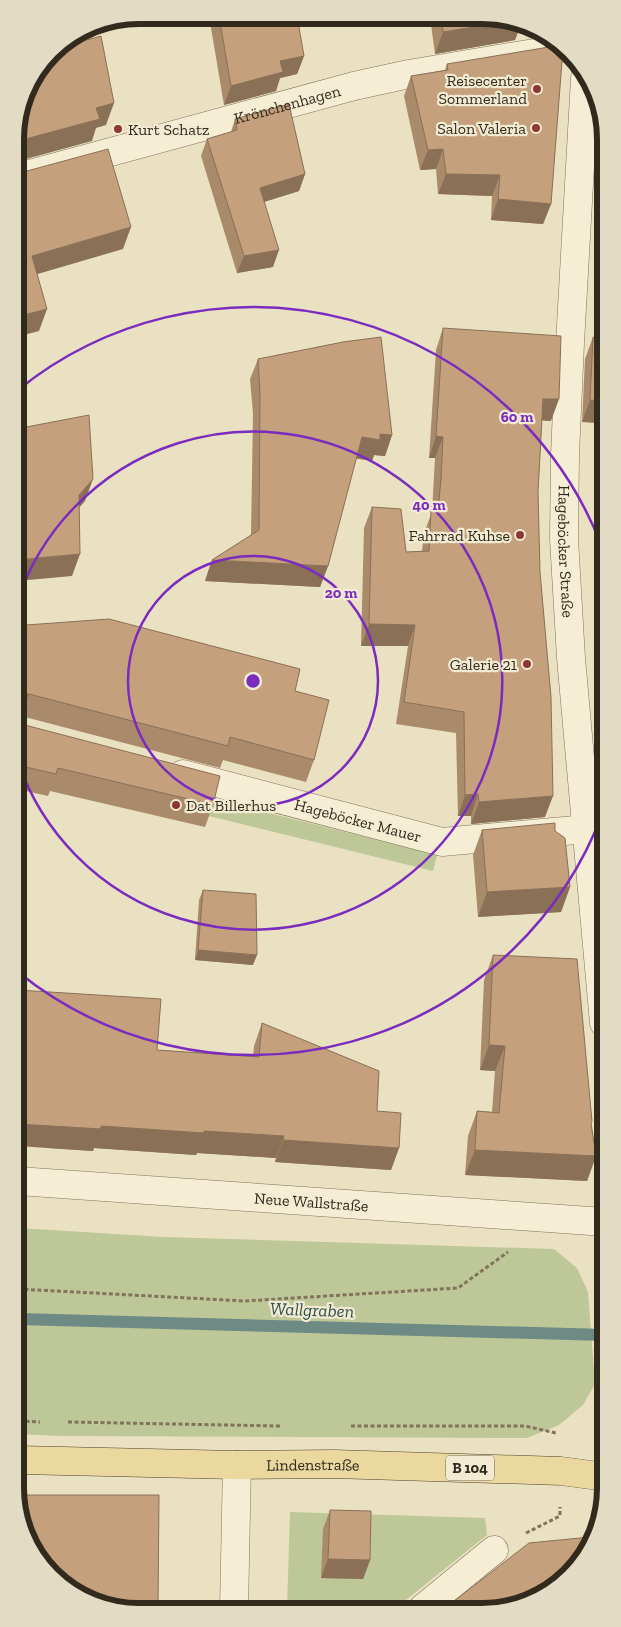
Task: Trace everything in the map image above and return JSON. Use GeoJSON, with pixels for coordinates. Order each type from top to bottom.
{"type":"FeatureCollection","features":[{"type":"Feature","properties":{"kind":"main road","name":"Lindenstraße"},"geometry":{"type":"LineString","coordinates":[[24,1460],[237,1465],[334,1464],[551,1470],[597,1476]]}},
{"type":"Feature","properties":{"kind":"street","name":"Krönchenhagen"},"geometry":{"type":"LineString","coordinates":[[24,176],[354,86],[409,74],[555,50]]}},
{"type":"Feature","properties":{"kind":"street","name":"Hageböcker Straße"},"geometry":{"type":"LineString","coordinates":[[585,86],[570,343],[565,455],[564,539],[571,658],[593,764],[587,829],[597,943]]}},
{"type":"Feature","properties":{"kind":"street","name":"Hageböcker Mauer"},"geometry":{"type":"LineString","coordinates":[[162,768],[442,842],[587,829]]}},
{"type":"Feature","properties":{"kind":"street","name":"Neue Wallstraße"},"geometry":{"type":"LineString","coordinates":[[24,1181],[597,1222]]}},
{"type":"Feature","properties":{"kind":"street"},"geometry":{"type":"LineString","coordinates":[[234,1603],[237,1465]]}},
{"type":"Feature","properties":{"kind":"street"},"geometry":{"type":"LineString","coordinates":[[429,1603],[494,1550]]}},
{"type":"Feature","properties":{"kind":"path"},"geometry":{"type":"LineString","coordinates":[[24,1289],[244,1301],[458,1288],[553,1219]]}},
{"type":"Feature","properties":{"kind":"path"},"geometry":{"type":"LineString","coordinates":[[24,1421],[44,1422]]}},
{"type":"Feature","properties":{"kind":"path"},"geometry":{"type":"LineString","coordinates":[[64,1422],[284,1426]]}},
{"type":"Feature","properties":{"kind":"path"},"geometry":{"type":"LineString","coordinates":[[342,1426],[525,1426],[561,1434]]}},
{"type":"Feature","properties":{"kind":"green space"},"geometry":{"type":"Polygon","coordinates":[[[213,799],[437,855],[433,871],[209,816],[213,799]]]}},
{"type":"Feature","properties":{"kind":"green space"},"geometry":{"type":"Polygon","coordinates":[[[24,1228],[164,1237],[554,1249],[577,1268],[588,1292],[595,1384],[583,1405],[559,1425],[527,1438],[24,1434],[24,1228]]]}},
{"type":"Feature","properties":{"kind":"green space"},"geometry":{"type":"Polygon","coordinates":[[[290,1512],[485,1518],[487,1535],[402,1603],[287,1603],[290,1512]]]}},
{"type":"Feature","properties":{"kind":"building"},"geometry":{"type":"Polygon","coordinates":[[[220,24],[298,24],[304,56],[280,61],[283,72],[231,86],[220,24]]]}},
{"type":"Feature","properties":{"kind":"building"},"geometry":{"type":"Polygon","coordinates":[[[442,24],[490,24],[443,32],[442,24]]]}},
{"type":"Feature","properties":{"kind":"building"},"geometry":{"type":"Polygon","coordinates":[[[101,36],[114,103],[96,108],[100,119],[24,139],[25,123],[32,95],[47,69],[63,52],[81,39],[83,41],[101,36]]]}},
{"type":"Feature","properties":{"kind":"building"},"geometry":{"type":"Polygon","coordinates":[[[549,47],[562,61],[551,204],[498,199],[500,175],[446,174],[443,149],[428,150],[411,76],[448,70],[447,64],[549,47]]]}},
{"type":"Feature","properties":{"kind":"building"},"geometry":{"type":"Polygon","coordinates":[[[289,104],[305,174],[260,188],[279,250],[244,256],[207,139],[237,130],[235,119],[289,104]]]}},
{"type":"Feature","properties":{"kind":"building"},"geometry":{"type":"Polygon","coordinates":[[[108,149],[131,227],[32,256],[47,309],[24,315],[24,171],[108,149]]]}},
{"type":"Feature","properties":{"kind":"building"},"geometry":{"type":"Polygon","coordinates":[[[443,328],[561,336],[559,399],[543,399],[538,492],[540,572],[551,697],[553,796],[479,802],[478,794],[465,795],[464,712],[404,702],[415,625],[369,624],[372,507],[401,509],[406,552],[429,551],[431,511],[438,512],[441,479],[443,437],[436,436],[443,328]]]}},
{"type":"Feature","properties":{"kind":"building"},"geometry":{"type":"Polygon","coordinates":[[[381,337],[392,435],[380,434],[380,440],[362,437],[328,566],[212,560],[259,530],[260,393],[258,359],[343,342],[381,337]]]}},
{"type":"Feature","properties":{"kind":"building"},"geometry":{"type":"Polygon","coordinates":[[[593,337],[597,337],[597,401],[590,400],[593,337]]]}},
{"type":"Feature","properties":{"kind":"building"},"geometry":{"type":"Polygon","coordinates":[[[89,415],[93,479],[79,495],[80,554],[24,559],[24,427],[89,415]]]}},
{"type":"Feature","properties":{"kind":"building"},"geometry":{"type":"Polygon","coordinates":[[[24,597],[26,625],[109,619],[300,669],[295,691],[329,700],[314,760],[230,737],[228,746],[24,694],[24,597]]]}},
{"type":"Feature","properties":{"kind":"building"},"geometry":{"type":"Polygon","coordinates":[[[24,725],[220,776],[213,805],[58,768],[56,774],[24,767],[24,725]]]}},
{"type":"Feature","properties":{"kind":"building"},"geometry":{"type":"Polygon","coordinates":[[[555,823],[555,831],[565,838],[570,887],[487,892],[482,830],[555,823]]]}},
{"type":"Feature","properties":{"kind":"building"},"geometry":{"type":"Polygon","coordinates":[[[203,890],[256,894],[257,955],[198,950],[203,890]]]}},
{"type":"Feature","properties":{"kind":"building"},"geometry":{"type":"Polygon","coordinates":[[[493,955],[577,959],[591,1123],[596,1156],[475,1150],[477,1111],[499,1113],[505,1046],[489,1045],[493,955]]]}},
{"type":"Feature","properties":{"kind":"building"},"geometry":{"type":"Polygon","coordinates":[[[24,990],[161,999],[157,1050],[259,1057],[262,1023],[379,1071],[377,1111],[401,1113],[399,1148],[283,1140],[284,1136],[101,1126],[101,1129],[24,1124],[24,990]]]}},
{"type":"Feature","properties":{"kind":"building"},"geometry":{"type":"Polygon","coordinates":[[[24,1495],[159,1495],[158,1603],[138,1603],[116,1601],[102,1597],[75,1584],[57,1570],[39,1546],[32,1532],[24,1495]]]}},
{"type":"Feature","properties":{"kind":"building"},"geometry":{"type":"Polygon","coordinates":[[[330,1510],[371,1511],[370,1560],[328,1559],[330,1510]]]}},
{"type":"Feature","properties":{"kind":"building"},"geometry":{"type":"Polygon","coordinates":[[[586,1537],[564,1570],[533,1591],[519,1597],[498,1602],[451,1603],[529,1543],[586,1537]]]}},
{"type":"Feature","properties":{"kind":"waterway","name":"Wallgraben"},"geometry":{"type":"LineString","coordinates":[[24,1319],[597,1335]]}},
{"type":"Feature","properties":{"kind":"place","name":"Reisecenter Sommerland"},"geometry":{"type":"Point","coordinates":[537,89]}},
{"type":"Feature","properties":{"kind":"place","name":"Salon Valeria"},"geometry":{"type":"Point","coordinates":[536,128]}},
{"type":"Feature","properties":{"kind":"place","name":"Kurt Schatz"},"geometry":{"type":"Point","coordinates":[118,129]}},
{"type":"Feature","properties":{"kind":"place","name":"Fahrrad Kuhse"},"geometry":{"type":"Point","coordinates":[520,535]}},
{"type":"Feature","properties":{"kind":"place","name":"Galerie 21"},"geometry":{"type":"Point","coordinates":[527,664]}},
{"type":"Feature","properties":{"kind":"place","name":"Dat Billerhus"},"geometry":{"type":"Point","coordinates":[176,805]}}]}
